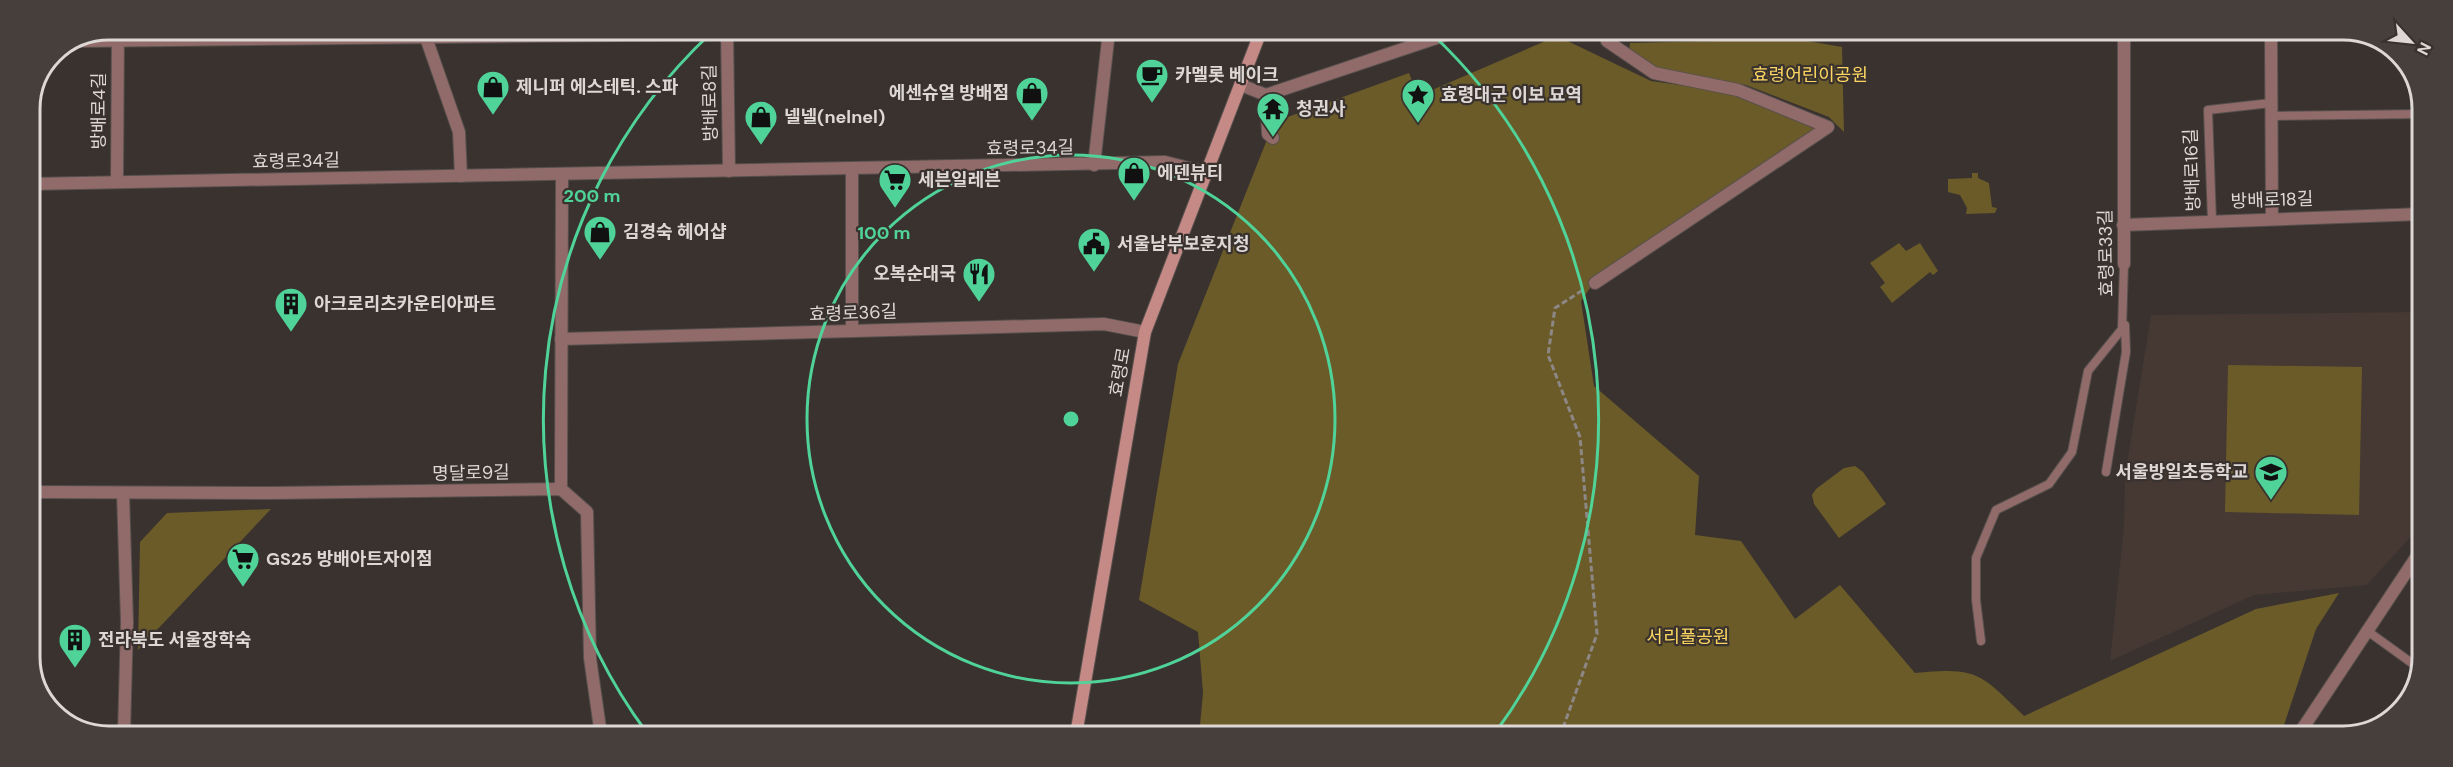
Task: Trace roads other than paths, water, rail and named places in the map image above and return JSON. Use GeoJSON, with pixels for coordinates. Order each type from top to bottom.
{"type":"FeatureCollection","features":[{"type":"Feature","properties":{"kind":"main road","name":"효령로"},"geometry":{"type":"LineString","coordinates":[[1078,726],[1144,333],[1258,40]]}},
{"type":"Feature","properties":{"kind":"street","name":"방배로4길"},"geometry":{"type":"LineString","coordinates":[[117,182],[118,40]]}},
{"type":"Feature","properties":{"kind":"street"},"geometry":{"type":"LineString","coordinates":[[426,40],[459,132],[461,176]]}},
{"type":"Feature","properties":{"kind":"street","name":"방배로8길"},"geometry":{"type":"LineString","coordinates":[[727,40],[729,171]]}},
{"type":"Feature","properties":{"kind":"street"},"geometry":{"type":"LineString","coordinates":[[1094,165],[1108,40]]}},
{"type":"Feature","properties":{"kind":"street"},"geometry":{"type":"LineString","coordinates":[[1241,85],[1266,95],[1430,40]]}},
{"type":"Feature","properties":{"kind":"street"},"geometry":{"type":"LineString","coordinates":[[1595,283],[1828,126],[1738,90],[1654,73],[1607,40]]}},
{"type":"Feature","properties":{"kind":"street","name":"효령로33길"},"geometry":{"type":"LineString","coordinates":[[2124,40],[2124,264]]}},
{"type":"Feature","properties":{"kind":"street"},"geometry":{"type":"LineString","coordinates":[[2271,40],[2272,218]]}},
{"type":"Feature","properties":{"kind":"street"},"geometry":{"type":"LineString","coordinates":[[1266,95],[1268,134],[1273,138]]}},
{"type":"Feature","properties":{"kind":"street","name":"효령로34길"},"geometry":{"type":"LineString","coordinates":[[40,184],[1165,162],[1208,173]]}},
{"type":"Feature","properties":{"kind":"street"},"geometry":{"type":"LineString","coordinates":[[852,168],[852,331]]}},
{"type":"Feature","properties":{"kind":"street"},"geometry":{"type":"LineString","coordinates":[[562,174],[561,489],[587,512],[590,657],[600,726]]}},
{"type":"Feature","properties":{"kind":"street","name":"방배로18길"},"geometry":{"type":"LineString","coordinates":[[2123,225],[2412,214]]}},
{"type":"Feature","properties":{"kind":"street","name":"효령로36길"},"geometry":{"type":"LineString","coordinates":[[561,339],[1104,324],[1144,333]]}},
{"type":"Feature","properties":{"kind":"street","name":"명달로9길"},"geometry":{"type":"LineString","coordinates":[[41,492],[561,489]]}},
{"type":"Feature","properties":{"kind":"street"},"geometry":{"type":"LineString","coordinates":[[123,493],[127,622],[124,726]]}},
{"type":"Feature","properties":{"kind":"street"},"geometry":{"type":"LineString","coordinates":[[2304,726],[2412,563]]}},
{"type":"Feature","properties":{"kind":"lane","name":"방배로16길"},"geometry":{"type":"LineString","coordinates":[[2212,221],[2208,110],[2271,103]]}},
{"type":"Feature","properties":{"kind":"lane"},"geometry":{"type":"LineString","coordinates":[[2271,116],[2412,114]]}},
{"type":"Feature","properties":{"kind":"lane"},"geometry":{"type":"LineString","coordinates":[[1981,641],[1976,600],[1976,558],[1996,510],[2049,484],[2072,452],[2088,371],[2122,329],[2124,264]]}},
{"type":"Feature","properties":{"kind":"lane","name":"효령로33길"},"geometry":{"type":"LineString","coordinates":[[2106,472],[2126,352],[2124,264]]}},
{"type":"Feature","properties":{"kind":"lane"},"geometry":{"type":"LineString","coordinates":[[2366,630],[2412,663]]}},
{"type":"Feature","properties":{"kind":"place","name":"카멜롯 베이크"},"geometry":{"type":"Point","coordinates":[1152,104]}},
{"type":"Feature","properties":{"kind":"place","name":"제니퍼 에스테틱. 스파"},"geometry":{"type":"Point","coordinates":[493,116]}},
{"type":"Feature","properties":{"kind":"place","name":"에센슈얼 방배점"},"geometry":{"type":"Point","coordinates":[1032,122]}},
{"type":"Feature","properties":{"kind":"place","name":"효령대군 이보 묘역"},"geometry":{"type":"Point","coordinates":[1418,124]}},
{"type":"Feature","properties":{"kind":"place","name":"청권사"},"geometry":{"type":"Point","coordinates":[1273,138]}},
{"type":"Feature","properties":{"kind":"place","name":"넬넬(nelnel)"},"geometry":{"type":"Point","coordinates":[761,146]}},
{"type":"Feature","properties":{"kind":"place","name":"에덴뷰티"},"geometry":{"type":"Point","coordinates":[1134,202]}},
{"type":"Feature","properties":{"kind":"place","name":"세븐일레븐"},"geometry":{"type":"Point","coordinates":[895,209]}},
{"type":"Feature","properties":{"kind":"place","name":"김경숙 헤어샵"},"geometry":{"type":"Point","coordinates":[600,261]}},
{"type":"Feature","properties":{"kind":"place","name":"서울남부보훈지청"},"geometry":{"type":"Point","coordinates":[1094,273]}},
{"type":"Feature","properties":{"kind":"place","name":"오복순대국"},"geometry":{"type":"Point","coordinates":[979,303]}},
{"type":"Feature","properties":{"kind":"place","name":"아크로리츠카운티아파트"},"geometry":{"type":"Point","coordinates":[291,333]}},
{"type":"Feature","properties":{"kind":"place","name":"서울방일초등학교"},"geometry":{"type":"Point","coordinates":[2271,501]}},
{"type":"Feature","properties":{"kind":"place","name":"GS25 방배아트자이점"},"geometry":{"type":"Point","coordinates":[243,588]}},
{"type":"Feature","properties":{"kind":"place","name":"전라북도 서울장학숙"},"geometry":{"type":"Point","coordinates":[75,669]}},
{"type":"Feature","properties":{"kind":"park label","name":"효령어린이공원"},"geometry":{"type":"Point","coordinates":[1810,75]}},
{"type":"Feature","properties":{"kind":"park label","name":"서리풀공원"},"geometry":{"type":"Point","coordinates":[1688,637]}}]}
